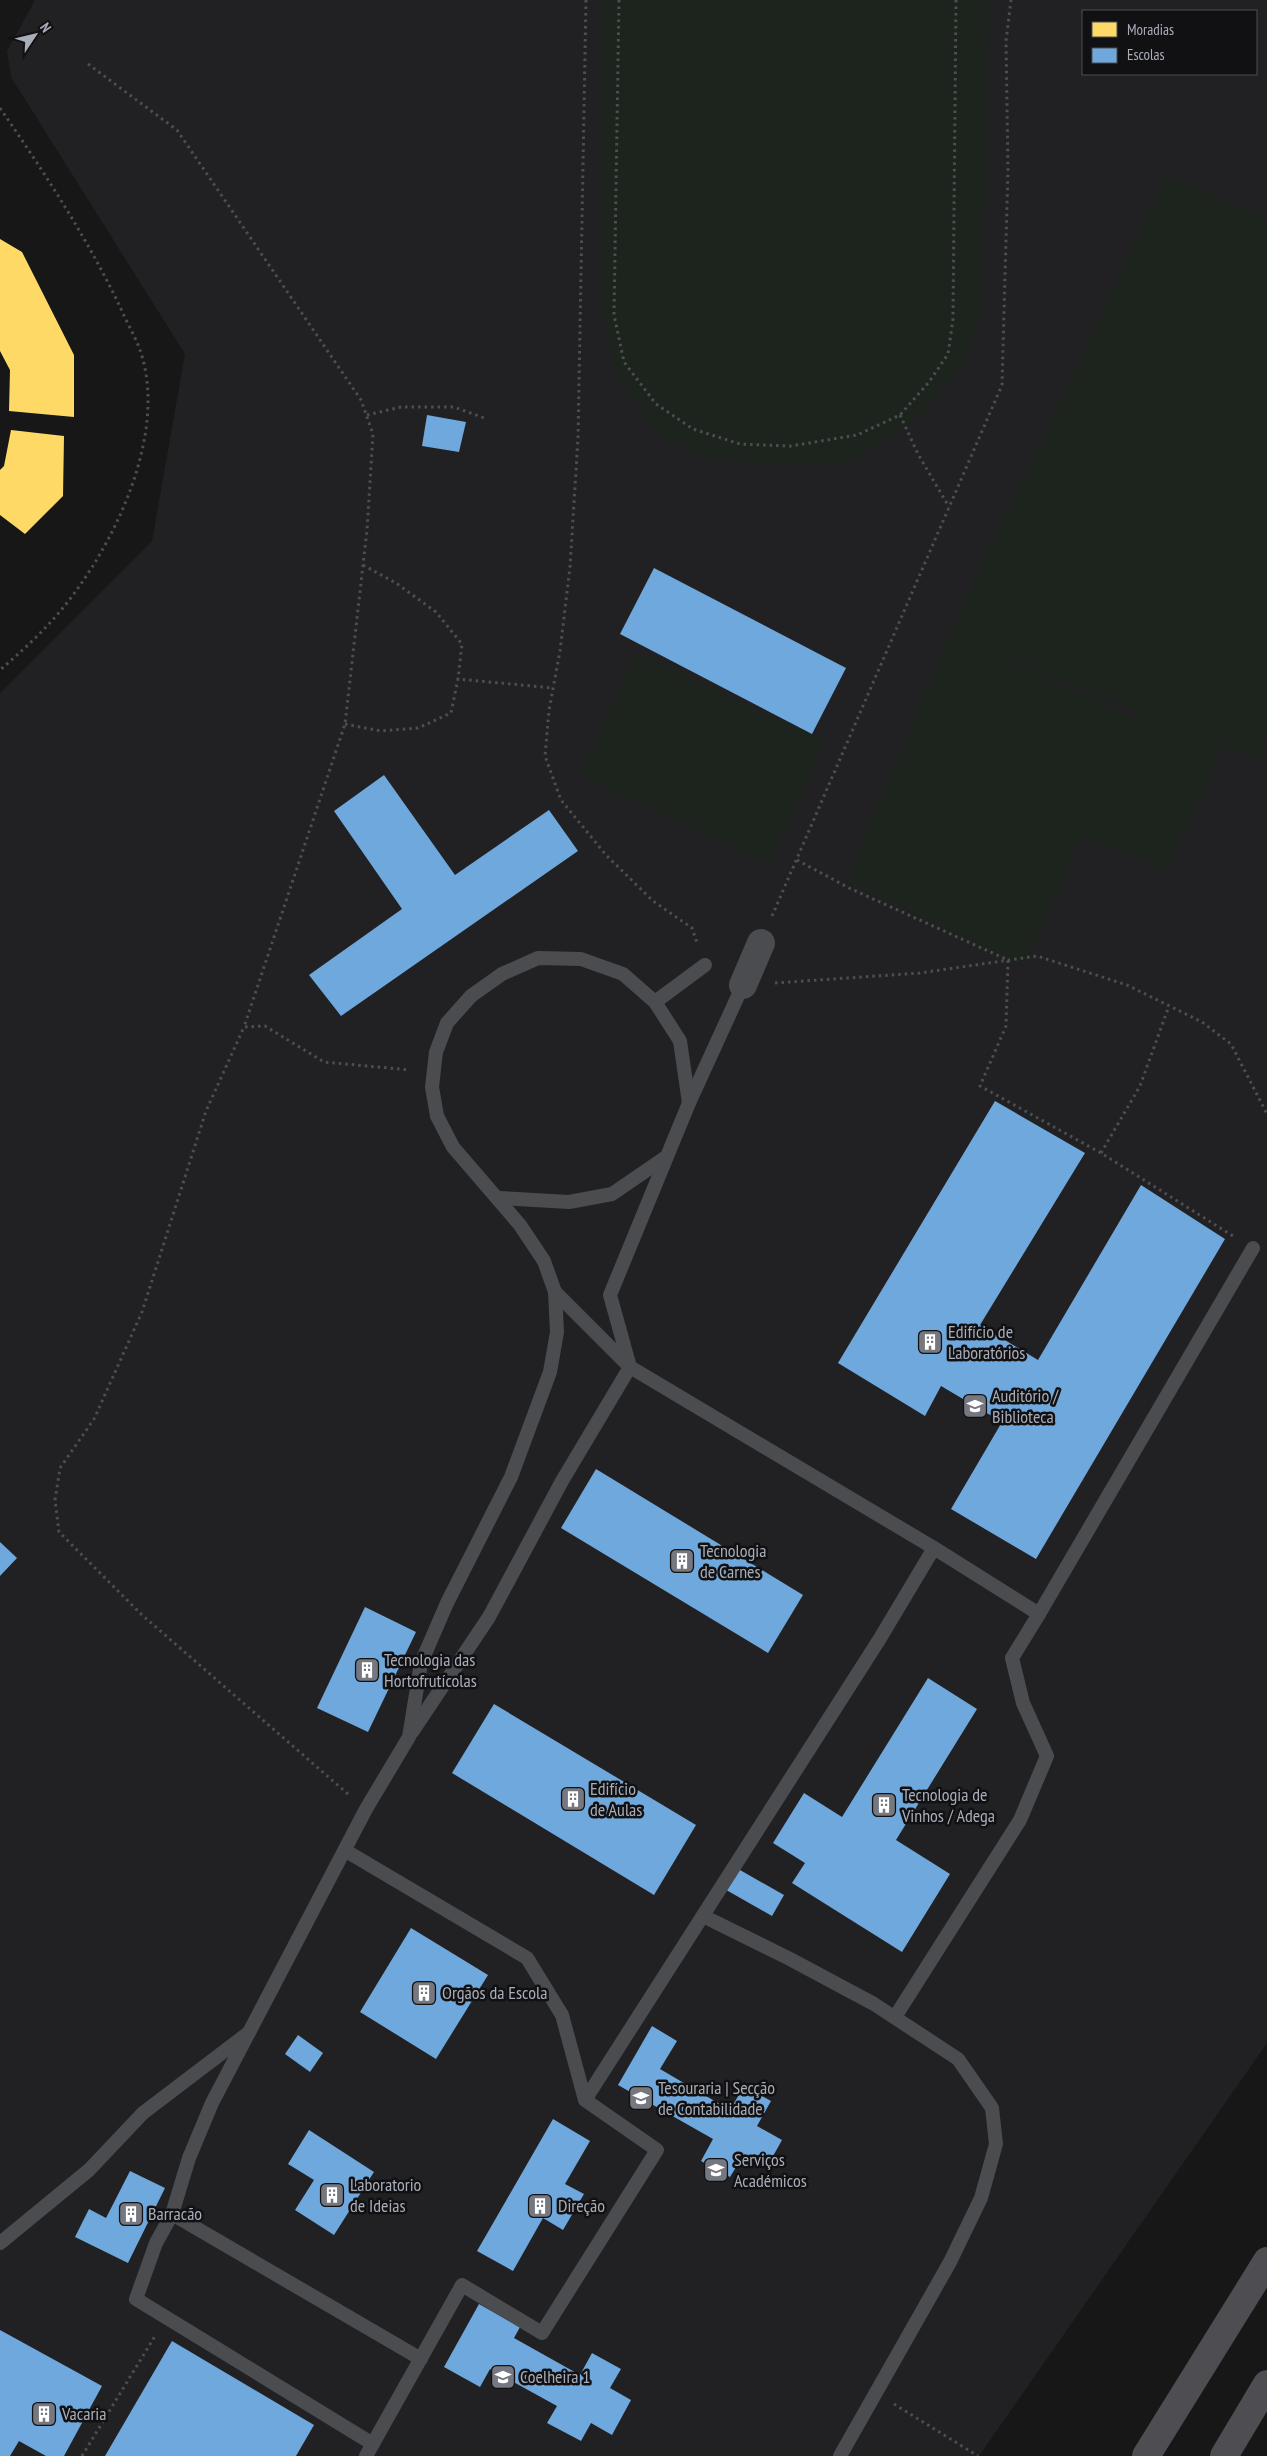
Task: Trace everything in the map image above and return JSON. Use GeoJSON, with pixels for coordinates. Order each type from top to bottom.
{"type":"FeatureCollection","features":[{"type":"Feature","properties":{"kind":"highway"},"geometry":{"type":"LineString","coordinates":[[1146,2456],[1267,2261]]}},
{"type":"Feature","properties":{"kind":"highway"},"geometry":{"type":"LineString","coordinates":[[1224,2456],[1267,2384]]}},
{"type":"Feature","properties":{"kind":"street"},"geometry":{"type":"LineString","coordinates":[[743,985],[761,943]]}},
{"type":"Feature","properties":{"kind":"lane"},"geometry":{"type":"LineString","coordinates":[[409,1737],[421,1663],[447,1603],[511,1477],[550,1372],[557,1332],[555,1292],[544,1261],[499,1198],[453,1147],[438,1116],[432,1087],[436,1052],[447,1023],[471,996],[502,974],[538,958],[581,958],[623,974],[655,1002],[680,1041],[689,1103]]}},
{"type":"Feature","properties":{"kind":"lane"},"geometry":{"type":"LineString","coordinates":[[655,1002],[705,965]]}},
{"type":"Feature","properties":{"kind":"lane"},"geometry":{"type":"LineString","coordinates":[[346,1851],[527,1958],[562,2015],[585,2100],[656,2150],[542,2333],[462,2285],[369,2450],[136,2299],[156,2243],[172,2214],[189,2158],[212,2104],[346,1851],[366,1809],[409,1737],[489,1617],[562,1481],[630,1367],[610,1295],[689,1103],[743,985]]}},
{"type":"Feature","properties":{"kind":"lane"},"geometry":{"type":"LineString","coordinates":[[499,1198],[569,1202],[612,1194],[666,1157]]}},
{"type":"Feature","properties":{"kind":"lane"},"geometry":{"type":"LineString","coordinates":[[895,2017],[1020,1820],[1047,1756],[1023,1704],[1012,1658],[1253,1248]]}},
{"type":"Feature","properties":{"kind":"lane"},"geometry":{"type":"LineString","coordinates":[[555,1292],[630,1367],[934,1548],[1039,1614]]}},
{"type":"Feature","properties":{"kind":"lane"},"geometry":{"type":"LineString","coordinates":[[585,2100],[874,1648],[934,1548]]}},
{"type":"Feature","properties":{"kind":"lane"},"geometry":{"type":"LineString","coordinates":[[703,1916],[790,1959],[895,2017],[958,2059],[992,2108],[996,2144],[977,2206],[950,2262],[840,2456]]}},
{"type":"Feature","properties":{"kind":"lane"},"geometry":{"type":"LineString","coordinates":[[0,2243],[88,2170],[143,2113],[252,2030]]}},
{"type":"Feature","properties":{"kind":"lane"},"geometry":{"type":"LineString","coordinates":[[172,2214],[421,2359]]}},
{"type":"Feature","properties":{"kind":"path"},"geometry":{"type":"LineString","coordinates":[[586,0],[578,438],[570,567],[545,756],[561,800],[606,855],[653,900],[692,928],[705,965]]}},
{"type":"Feature","properties":{"kind":"path"},"geometry":{"type":"LineString","coordinates":[[619,0],[614,315],[624,362],[656,404],[693,429],[740,444],[791,446],[857,435],[900,415],[930,382],[948,354],[953,319],[956,0]]}},
{"type":"Feature","properties":{"kind":"path"},"geometry":{"type":"LineString","coordinates":[[761,943],[1002,385],[1008,169],[1006,42],[1011,0]]}},
{"type":"Feature","properties":{"kind":"path"},"geometry":{"type":"LineString","coordinates":[[88,64],[177,130],[361,400],[373,434],[364,565],[344,724],[244,1027],[206,1111],[142,1312],[94,1419],[60,1468],[55,1500],[60,1532],[142,1615],[366,1809]]}},
{"type":"Feature","properties":{"kind":"path"},"geometry":{"type":"LineString","coordinates":[[0,108],[25,144],[103,271],[141,351],[149,400],[142,454],[124,508],[92,564],[62,609],[0,670]]}},
{"type":"Feature","properties":{"kind":"path"},"geometry":{"type":"LineString","coordinates":[[367,416],[401,407],[454,407],[487,419]]}},
{"type":"Feature","properties":{"kind":"path"},"geometry":{"type":"LineString","coordinates":[[900,415],[918,454],[949,507]]}},
{"type":"Feature","properties":{"kind":"path"},"geometry":{"type":"LineString","coordinates":[[344,724],[382,732],[418,728],[451,713],[458,678],[462,644],[436,612],[396,583],[364,565]]}},
{"type":"Feature","properties":{"kind":"path"},"geometry":{"type":"LineString","coordinates":[[458,678],[553,688]]}},
{"type":"Feature","properties":{"kind":"path"},"geometry":{"type":"LineString","coordinates":[[797,860],[849,888],[1008,960]]}},
{"type":"Feature","properties":{"kind":"path"},"geometry":{"type":"LineString","coordinates":[[743,985],[920,973],[1037,956],[1127,985],[1202,1022],[1231,1044],[1267,1114]]}},
{"type":"Feature","properties":{"kind":"path"},"geometry":{"type":"LineString","coordinates":[[1008,960],[1006,1026],[980,1086],[1101,1153],[1253,1248]]}},
{"type":"Feature","properties":{"kind":"path"},"geometry":{"type":"LineString","coordinates":[[1101,1153],[1140,1086],[1169,1006]]}},
{"type":"Feature","properties":{"kind":"path"},"geometry":{"type":"LineString","coordinates":[[244,1027],[265,1026],[324,1062],[434,1071]]}},
{"type":"Feature","properties":{"kind":"path"},"geometry":{"type":"LineString","coordinates":[[82,2456],[166,2318]]}},
{"type":"Feature","properties":{"kind":"path"},"geometry":{"type":"LineString","coordinates":[[877,2393],[978,2456]]}},
{"type":"Feature","properties":{"kind":"shaded area"},"geometry":{"type":"Polygon","coordinates":[[[35,0],[1267,0],[1267,2043],[979,2456],[0,2456],[0,693],[152,541],[185,354],[11,77],[7,51],[35,0]]]}},
{"type":"Feature","properties":{"kind":"shaded area"},"geometry":{"type":"Polygon","coordinates":[[[600,0],[990,0],[982,291],[974,341],[950,380],[926,411],[890,437],[844,465],[765,464],[702,457],[662,436],[633,400],[614,367],[602,307],[600,0]]]}},
{"type":"Feature","properties":{"kind":"shaded area"},"geometry":{"type":"Polygon","coordinates":[[[1167,175],[1267,219],[1267,736],[1257,760],[1223,747],[1167,870],[1081,837],[1025,966],[846,882],[949,635],[1167,175]],[[966,642],[1134,718],[1108,779],[1138,712],[966,642]]]}},
{"type":"Feature","properties":{"kind":"shaded area"},"geometry":{"type":"Polygon","coordinates":[[[636,652],[825,741],[769,864],[579,776],[636,652]]]}},
{"type":"Feature","properties":{"kind":"building: Moradias"},"geometry":{"type":"Polygon","coordinates":[[[0,239],[22,252],[74,355],[74,417],[9,411],[10,370],[0,351],[0,239]]]}},
{"type":"Feature","properties":{"kind":"building: Moradias"},"geometry":{"type":"Polygon","coordinates":[[[11,430],[64,436],[63,496],[25,534],[0,515],[0,470],[4,466],[11,430]]]}},
{"type":"Feature","properties":{"kind":"building: Escolas"},"geometry":{"type":"Polygon","coordinates":[[[427,415],[466,422],[459,452],[422,446],[427,415]]]}},
{"type":"Feature","properties":{"kind":"building: Escolas"},"geometry":{"type":"Polygon","coordinates":[[[654,568],[846,668],[812,734],[620,634],[654,568]]]}},
{"type":"Feature","properties":{"kind":"building: Escolas"},"geometry":{"type":"Polygon","coordinates":[[[384,775],[455,875],[549,810],[578,851],[341,1016],[309,975],[402,909],[334,811],[384,775]]]}},
{"type":"Feature","properties":{"kind":"building: Escolas","name":"Edifício de Laboratórios"},"geometry":{"type":"Polygon","coordinates":[[[995,1101],[1085,1153],[980,1325],[1038,1360],[1141,1185],[1225,1239],[1036,1559],[951,1509],[1002,1422],[941,1386],[925,1416],[838,1363],[995,1101]]]}},
{"type":"Feature","properties":{"kind":"building: Escolas","name":"Tecnologia de Carnes"},"geometry":{"type":"Polygon","coordinates":[[[596,1469],[803,1595],[768,1653],[561,1528],[596,1469]]]}},
{"type":"Feature","properties":{"kind":"building: Escolas"},"geometry":{"type":"Polygon","coordinates":[[[0,1542],[17,1558],[0,1576],[0,1542]]]}},
{"type":"Feature","properties":{"kind":"building: Escolas","name":"Tecnologia das Hortofrutícolas"},"geometry":{"type":"Polygon","coordinates":[[[365,1607],[416,1632],[368,1732],[317,1708],[365,1607]]]}},
{"type":"Feature","properties":{"kind":"building: Escolas","name":"Tecnologia de Vinhos / Adega"},"geometry":{"type":"Polygon","coordinates":[[[928,1678],[977,1709],[896,1840],[950,1874],[902,1952],[792,1883],[805,1863],[773,1843],[804,1793],[842,1817],[928,1678]]]}},
{"type":"Feature","properties":{"kind":"building: Escolas","name":"Edifício de Aulas"},"geometry":{"type":"Polygon","coordinates":[[[494,1704],[696,1825],[654,1895],[452,1773],[494,1704]]]}},
{"type":"Feature","properties":{"kind":"building: Escolas"},"geometry":{"type":"Polygon","coordinates":[[[733,1866],[784,1895],[772,1916],[721,1887],[733,1866]]]}},
{"type":"Feature","properties":{"kind":"building: Escolas","name":"Orgãos da Escola"},"geometry":{"type":"Polygon","coordinates":[[[411,1928],[488,1975],[436,2059],[360,2012],[411,1928]]]}},
{"type":"Feature","properties":{"kind":"building: Escolas"},"geometry":{"type":"Polygon","coordinates":[[[652,2026],[677,2041],[660,2069],[730,2110],[744,2086],[771,2101],[757,2126],[782,2140],[767,2167],[744,2154],[730,2177],[701,2161],[713,2139],[618,2085],[652,2026]]]}},
{"type":"Feature","properties":{"kind":"building: Escolas"},"geometry":{"type":"Polygon","coordinates":[[[298,2035],[323,2053],[310,2072],[285,2054],[298,2035]]]}},
{"type":"Feature","properties":{"kind":"building: Escolas","name":"Direção"},"geometry":{"type":"Polygon","coordinates":[[[553,2119],[590,2141],[565,2184],[584,2194],[563,2230],[543,2218],[513,2271],[477,2251],[553,2119]]]}},
{"type":"Feature","properties":{"kind":"building: Escolas","name":"Laboratorio de Ideias"},"geometry":{"type":"Polygon","coordinates":[[[309,2130],[374,2172],[334,2235],[295,2210],[314,2180],[288,2164],[309,2130]]]}},
{"type":"Feature","properties":{"kind":"building: Escolas","name":"Barracão"},"geometry":{"type":"Polygon","coordinates":[[[130,2171],[165,2188],[128,2263],[75,2237],[89,2209],[106,2218],[130,2171]]]}},
{"type":"Feature","properties":{"kind":"building: Escolas"},"geometry":{"type":"Polygon","coordinates":[[[479,2304],[520,2327],[514,2338],[580,2375],[592,2353],[621,2369],[610,2388],[631,2400],[612,2435],[591,2423],[581,2441],[547,2423],[557,2406],[490,2369],[480,2387],[444,2367],[479,2304]]]}},
{"type":"Feature","properties":{"kind":"building: Escolas","name":"Vacaria"},"geometry":{"type":"Polygon","coordinates":[[[0,2330],[102,2386],[64,2456],[46,2456],[19,2441],[10,2456],[0,2456],[0,2330]]]}},
{"type":"Feature","properties":{"kind":"building: Escolas"},"geometry":{"type":"Polygon","coordinates":[[[172,2341],[314,2425],[296,2456],[105,2456],[172,2341]]]}},
{"type":"Feature","properties":{"kind":"place","name":"Edifício de Laboratórios"},"geometry":{"type":"Point","coordinates":[930,1342]}},
{"type":"Feature","properties":{"kind":"place","name":"Auditório / Biblioteca"},"geometry":{"type":"Point","coordinates":[975,1406]}},
{"type":"Feature","properties":{"kind":"place","name":"Tecnologia de Carnes"},"geometry":{"type":"Point","coordinates":[682,1561]}},
{"type":"Feature","properties":{"kind":"place","name":"Tecnologia das Hortofrutícolas"},"geometry":{"type":"Point","coordinates":[367,1670]}},
{"type":"Feature","properties":{"kind":"place","name":"Edifício de Aulas"},"geometry":{"type":"Point","coordinates":[573,1799]}},
{"type":"Feature","properties":{"kind":"place","name":"Tecnologia de Vinhos / Adega"},"geometry":{"type":"Point","coordinates":[884,1805]}},
{"type":"Feature","properties":{"kind":"place","name":"Orgãos da Escola"},"geometry":{"type":"Point","coordinates":[424,1993]}},
{"type":"Feature","properties":{"kind":"place","name":"Tesouraria | Secção de Contabilidade"},"geometry":{"type":"Point","coordinates":[641,2098]}},
{"type":"Feature","properties":{"kind":"place","name":"Serviços Académicos"},"geometry":{"type":"Point","coordinates":[716,2170]}},
{"type":"Feature","properties":{"kind":"place","name":"Laboratorio de Ideias"},"geometry":{"type":"Point","coordinates":[332,2195]}},
{"type":"Feature","properties":{"kind":"place","name":"Direção"},"geometry":{"type":"Point","coordinates":[540,2206]}},
{"type":"Feature","properties":{"kind":"place","name":"Barracão"},"geometry":{"type":"Point","coordinates":[131,2214]}},
{"type":"Feature","properties":{"kind":"place","name":"Coelheira 1"},"geometry":{"type":"Point","coordinates":[503,2377]}},
{"type":"Feature","properties":{"kind":"place","name":"Vacaria"},"geometry":{"type":"Point","coordinates":[44,2414]}}]}
